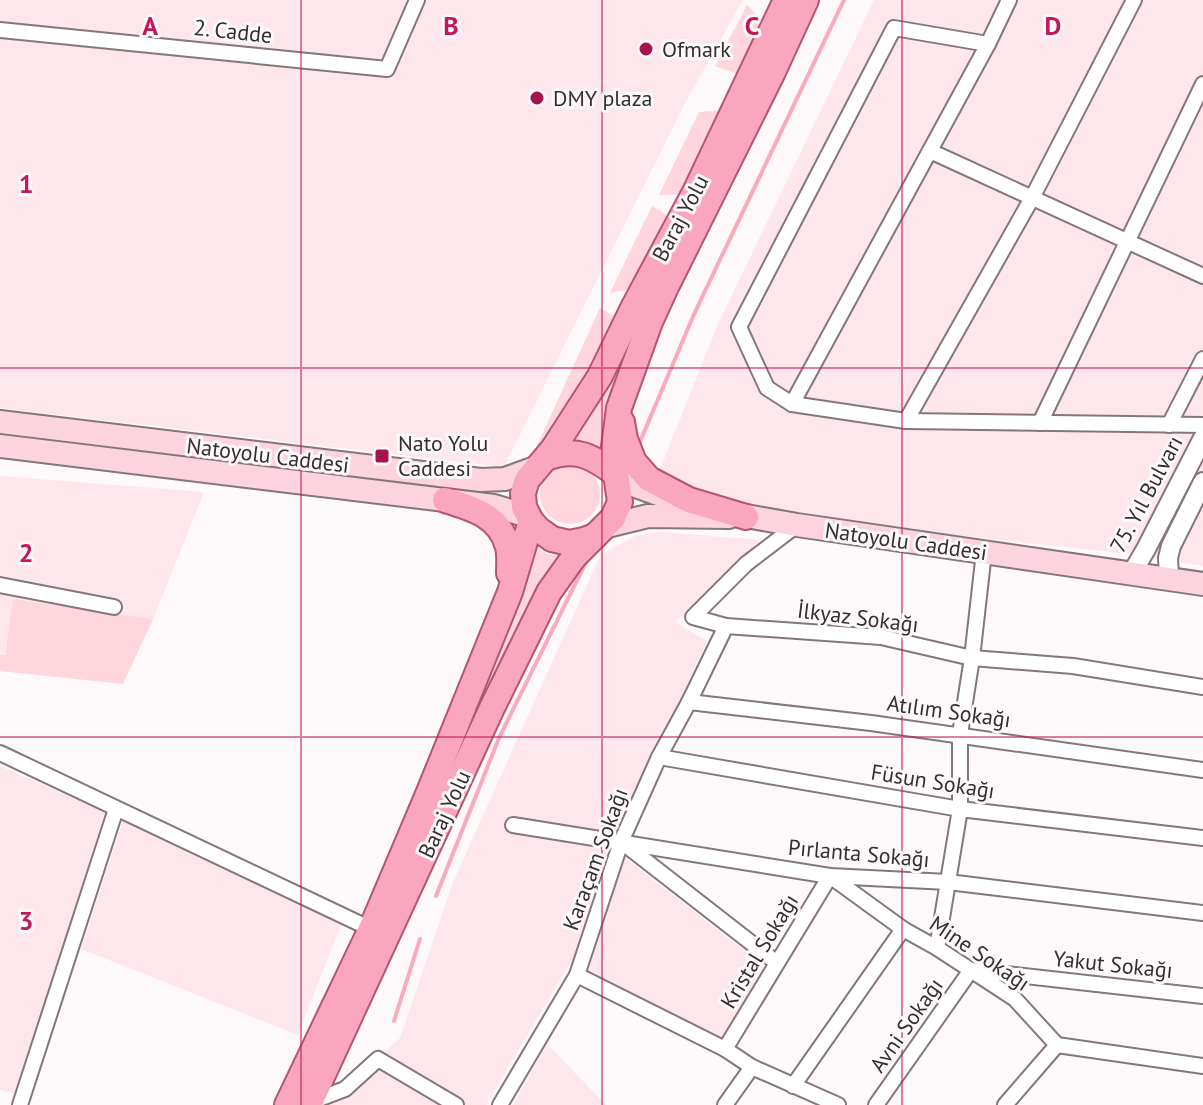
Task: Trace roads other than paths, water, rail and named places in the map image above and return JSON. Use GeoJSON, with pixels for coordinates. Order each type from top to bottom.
{"type":"FeatureCollection","features":[{"type":"Feature","properties":{"kind":"main road","name":"Baraj Yolu"},"geometry":{"type":"LineString","coordinates":[[541,463],[600,376],[696,190],[786,0]]}},
{"type":"Feature","properties":{"kind":"main road","name":"Baraj Yolu"},"geometry":{"type":"LineString","coordinates":[[613,472],[619,408],[650,322],[806,0]]}},
{"type":"Feature","properties":{"kind":"main road"},"geometry":{"type":"LineString","coordinates":[[619,408],[625,439],[634,462],[649,479],[689,500],[746,517]]}},
{"type":"Feature","properties":{"kind":"main road","name":"Natoyolu Caddesi"},"geometry":{"type":"LineString","coordinates":[[0,422],[481,480],[505,479],[541,463]]}},
{"type":"Feature","properties":{"kind":"main road","name":"Natoyolu Caddesi"},"geometry":{"type":"LineString","coordinates":[[0,446],[494,506],[529,518]]}},
{"type":"Feature","properties":{"kind":"main road"},"geometry":{"type":"LineString","coordinates":[[602,531],[613,518],[620,502],[613,472],[594,458],[579,454],[559,453],[541,463],[527,480],[523,493],[524,507],[538,529],[552,539],[569,543],[584,540],[648,516],[746,517]]}},
{"type":"Feature","properties":{"kind":"main road","name":"Natoyolu Caddesi"},"geometry":{"type":"LineString","coordinates":[[613,472],[630,484],[663,497],[746,517],[1203,584]]}},
{"type":"Feature","properties":{"kind":"main road"},"geometry":{"type":"LineString","coordinates":[[445,500],[474,509],[498,524],[509,548],[510,592]]}},
{"type":"Feature","properties":{"kind":"main road","name":"Baraj Yolu"},"geometry":{"type":"LineString","coordinates":[[380,932],[510,592],[529,518]]}},
{"type":"Feature","properties":{"kind":"main road","name":"Baraj Yolu"},"geometry":{"type":"LineString","coordinates":[[302,1104],[380,932],[549,592],[574,557],[602,531]]}},
{"type":"Feature","properties":{"kind":"street","name":"2. Cadde"},"geometry":{"type":"LineString","coordinates":[[0,30],[387,69],[417,0]]}},
{"type":"Feature","properties":{"kind":"street"},"geometry":{"type":"LineString","coordinates":[[792,404],[1009,0]]}},
{"type":"Feature","properties":{"kind":"street"},"geometry":{"type":"LineString","coordinates":[[906,421],[1032,198],[1134,0]]}},
{"type":"Feature","properties":{"kind":"street"},"geometry":{"type":"LineString","coordinates":[[988,44],[894,28],[739,327],[767,388],[792,404],[906,421],[1203,425]]}},
{"type":"Feature","properties":{"kind":"street"},"geometry":{"type":"LineString","coordinates":[[1040,423],[1203,84]]}},
{"type":"Feature","properties":{"kind":"street"},"geometry":{"type":"LineString","coordinates":[[930,151],[1203,276]]}},
{"type":"Feature","properties":{"kind":"street"},"geometry":{"type":"LineString","coordinates":[[1169,425],[1203,359]]}},
{"type":"Feature","properties":{"kind":"street","name":"75. Yıl Bulvarı"},"geometry":{"type":"LineString","coordinates":[[1132,573],[1203,438]]}},
{"type":"Feature","properties":{"kind":"street","name":"75. Yıl Bulvarı"},"geometry":{"type":"LineString","coordinates":[[1169,578],[1171,546],[1203,482]]}},
{"type":"Feature","properties":{"kind":"street","name":"İlkyaz Sokağı"},"geometry":{"type":"LineString","coordinates":[[797,525],[746,564],[693,617],[726,626],[881,637],[972,658],[1073,666],[1203,687]]}},
{"type":"Feature","properties":{"kind":"street"},"geometry":{"type":"LineString","coordinates":[[937,948],[960,809],[960,734],[984,552]]}},
{"type":"Feature","properties":{"kind":"street"},"geometry":{"type":"LineString","coordinates":[[0,585],[114,607]]}},
{"type":"Feature","properties":{"kind":"street","name":"Karaçam Sokağı"},"geometry":{"type":"LineString","coordinates":[[500,1105],[577,975],[621,842],[659,757],[726,626]]}},
{"type":"Feature","properties":{"kind":"street","name":"Atılım Sokağı"},"geometry":{"type":"LineString","coordinates":[[689,702],[960,734],[1203,770]]}},
{"type":"Feature","properties":{"kind":"street"},"geometry":{"type":"LineString","coordinates":[[0,753],[380,932]]}},
{"type":"Feature","properties":{"kind":"street","name":"Füsun Sokağı"},"geometry":{"type":"LineString","coordinates":[[659,757],[960,809],[1203,838]]}},
{"type":"Feature","properties":{"kind":"street"},"geometry":{"type":"LineString","coordinates":[[20,1105],[116,809]]}},
{"type":"Feature","properties":{"kind":"street","name":"Pırlanta Sokağı"},"geometry":{"type":"LineString","coordinates":[[513,825],[830,876],[948,882],[1203,913]]}},
{"type":"Feature","properties":{"kind":"street"},"geometry":{"type":"LineString","coordinates":[[621,842],[777,963]]}},
{"type":"Feature","properties":{"kind":"street","name":"Mine Sokağı"},"geometry":{"type":"LineString","coordinates":[[830,876],[903,929],[1015,999],[1057,1045]]}},
{"type":"Feature","properties":{"kind":"street","name":"Kristal Sokağı"},"geometry":{"type":"LineString","coordinates":[[725,1049],[830,876]]}},
{"type":"Feature","properties":{"kind":"street"},"geometry":{"type":"LineString","coordinates":[[793,1086],[903,929]]}},
{"type":"Feature","properties":{"kind":"street","name":"Yakut Sokağı"},"geometry":{"type":"LineString","coordinates":[[971,970],[1203,996]]}},
{"type":"Feature","properties":{"kind":"street","name":"Avni Sokağı"},"geometry":{"type":"LineString","coordinates":[[876,1105],[971,970]]}},
{"type":"Feature","properties":{"kind":"street"},"geometry":{"type":"LineString","coordinates":[[577,975],[725,1049],[752,1067],[838,1105]]}},
{"type":"Feature","properties":{"kind":"street"},"geometry":{"type":"LineString","coordinates":[[1005,1105],[1057,1045],[1203,1066]]}},
{"type":"Feature","properties":{"kind":"street"},"geometry":{"type":"LineString","coordinates":[[302,1104],[345,1089],[378,1059],[456,1105]]}},
{"type":"Feature","properties":{"kind":"street"},"geometry":{"type":"LineString","coordinates":[[725,1105],[752,1067]]}},
{"type":"Feature","properties":{"kind":"waterway"},"geometry":{"type":"LineString","coordinates":[[639,444],[695,312],[844,0]]}},
{"type":"Feature","properties":{"kind":"waterway"},"geometry":{"type":"LineString","coordinates":[[436,896],[499,738],[587,560]]}},
{"type":"Feature","properties":{"kind":"waterway"},"geometry":{"type":"LineString","coordinates":[[394,1021],[420,939]]}},
{"type":"Feature","properties":{"kind":"place","name":"Ofmark"},"geometry":{"type":"Point","coordinates":[646,49]}},
{"type":"Feature","properties":{"kind":"place","name":"DMY plaza"},"geometry":{"type":"Point","coordinates":[537,98]}},
{"type":"Feature","properties":{"kind":"place","name":"Nato Yolu Caddesi"},"geometry":{"type":"Point","coordinates":[382,456]}}]}
